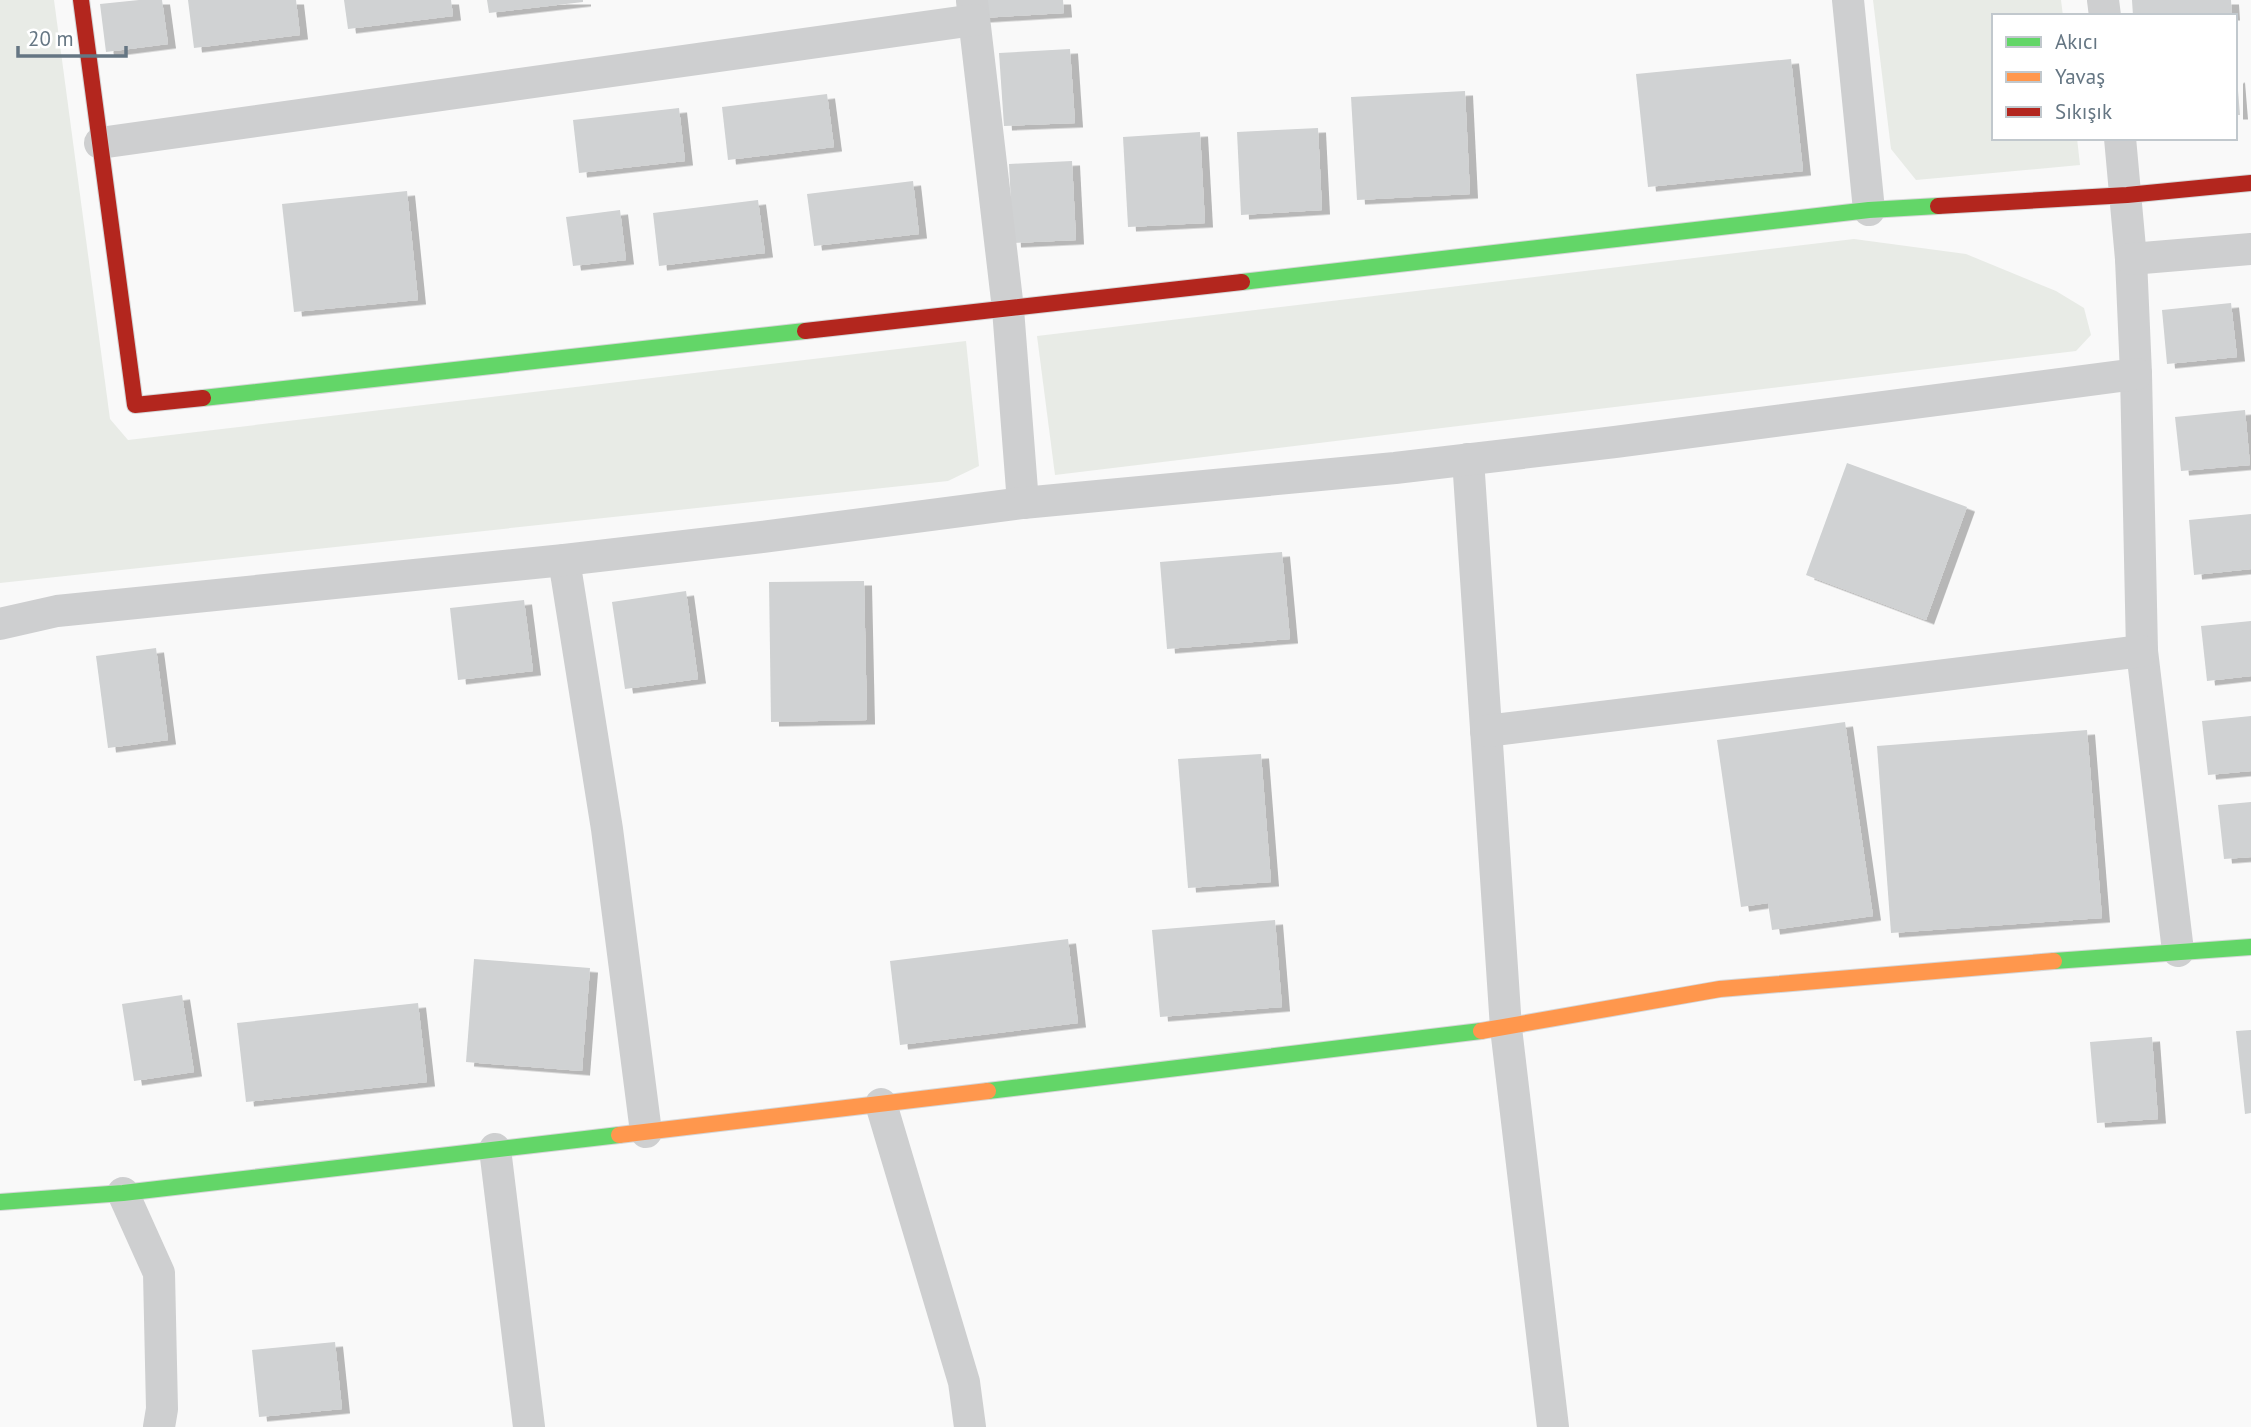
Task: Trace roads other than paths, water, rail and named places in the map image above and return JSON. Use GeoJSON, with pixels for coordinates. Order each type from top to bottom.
{"type":"FeatureCollection","features":[{"type":"Feature","properties":{"kind":"street"},"geometry":{"type":"LineString","coordinates":[[81,0],[135,405],[1869,211],[2127,195],[2251,183]]}},
{"type":"Feature","properties":{"kind":"street"},"geometry":{"type":"LineString","coordinates":[[1849,0],[1869,211]]}},
{"type":"Feature","properties":{"kind":"street"},"geometry":{"type":"LineString","coordinates":[[100,143],[973,10],[1008,309],[1023,503]]}},
{"type":"Feature","properties":{"kind":"street"},"geometry":{"type":"LineString","coordinates":[[2120,140],[2132,259],[2142,651],[2178,951]]}},
{"type":"Feature","properties":{"kind":"street"},"geometry":{"type":"LineString","coordinates":[[2132,259],[2251,249]]}},
{"type":"Feature","properties":{"kind":"street"},"geometry":{"type":"LineString","coordinates":[[0,624],[57,611],[564,560],[1023,503],[1615,442],[2136,374]]}},
{"type":"Feature","properties":{"kind":"street"},"geometry":{"type":"LineString","coordinates":[[1468,459],[1506,1028],[1553,1427]]}},
{"type":"Feature","properties":{"kind":"street"},"geometry":{"type":"LineString","coordinates":[[564,560],[607,829],[646,1132]]}},
{"type":"Feature","properties":{"kind":"street"},"geometry":{"type":"LineString","coordinates":[[1486,731],[2142,651]]}},
{"type":"Feature","properties":{"kind":"street"},"geometry":{"type":"LineString","coordinates":[[0,1202],[123,1193],[1506,1028],[1720,989],[2251,947]]}},
{"type":"Feature","properties":{"kind":"street"},"geometry":{"type":"LineString","coordinates":[[881,1104],[964,1382],[970,1427]]}},
{"type":"Feature","properties":{"kind":"street"},"geometry":{"type":"LineString","coordinates":[[495,1149],[529,1427]]}},
{"type":"Feature","properties":{"kind":"street"},"geometry":{"type":"LineString","coordinates":[[123,1193],[159,1273],[162,1409],[159,1427]]}}]}
